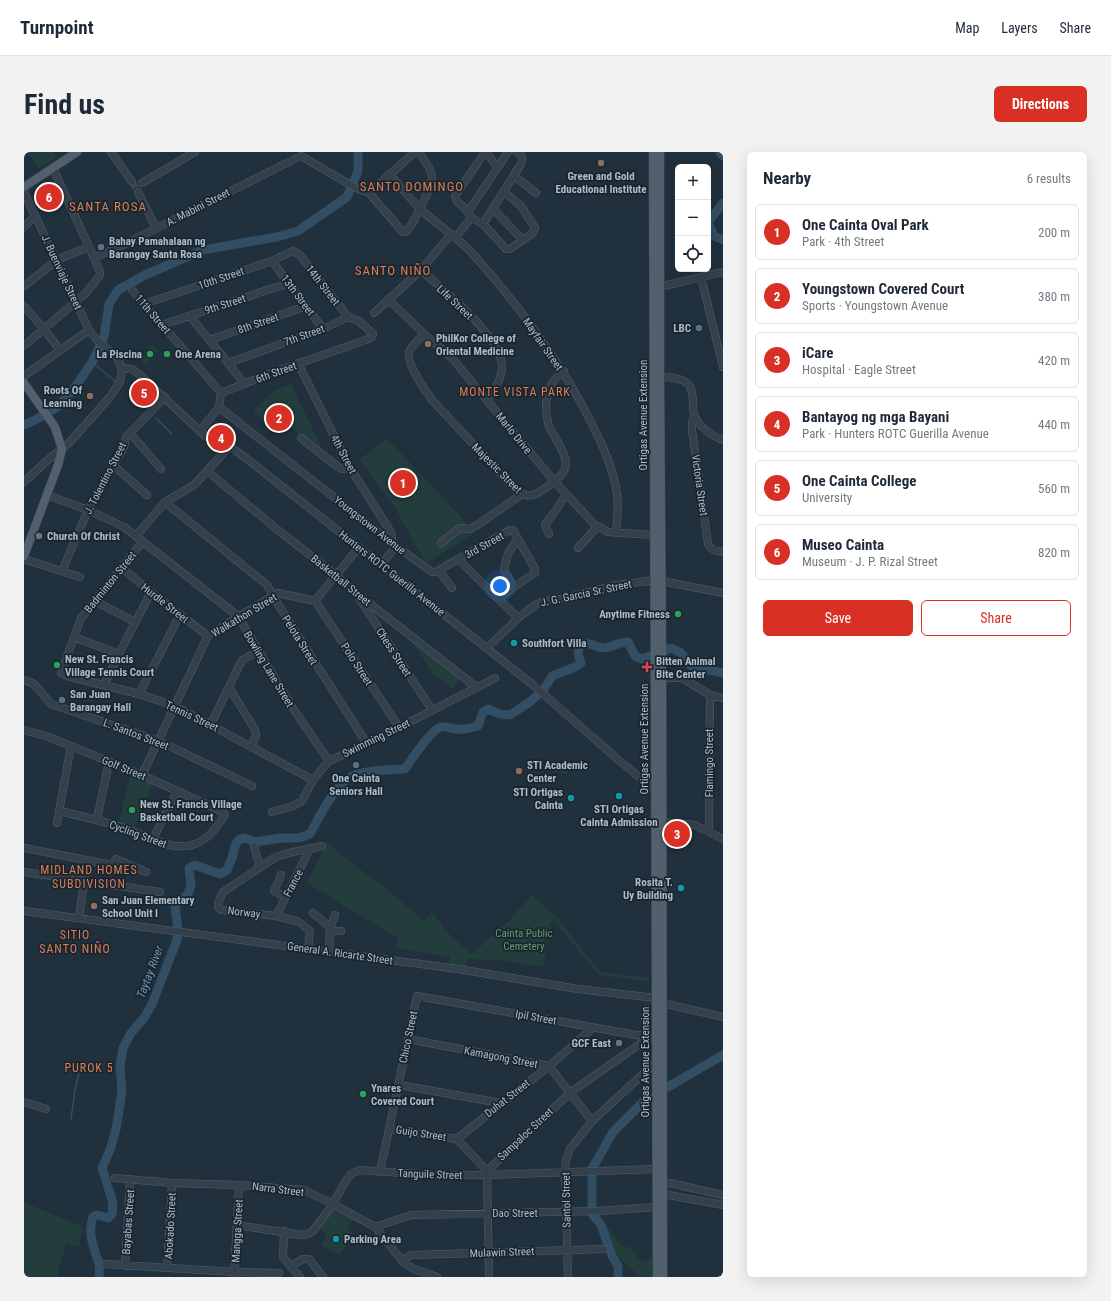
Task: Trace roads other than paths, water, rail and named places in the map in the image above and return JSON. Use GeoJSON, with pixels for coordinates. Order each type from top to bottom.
{"type":"FeatureCollection","features":[{"type":"Feature","properties":{"kind":"main road"},"geometry":{"type":"LineString","coordinates":[[24,187],[77,152]]}},
{"type":"Feature","properties":{"kind":"main road","name":"Ortigas Avenue Extension"},"geometry":{"type":"LineString","coordinates":[[653,152],[657,288]]}},
{"type":"Feature","properties":{"kind":"main road","name":"Ortigas Avenue Extension"},"geometry":{"type":"LineString","coordinates":[[660,152],[657,288],[658,644],[662,822],[659,1001],[659,1193],[663,1277]]}},
{"type":"Feature","properties":{"kind":"main road"},"geometry":{"type":"LineString","coordinates":[[24,383],[57,432],[62,449],[60,461],[24,556]]}},
{"type":"Feature","properties":{"kind":"main road","name":"Ortigas Avenue Extension"},"geometry":{"type":"LineString","coordinates":[[658,479],[654,534],[658,581]]}},
{"type":"Feature","properties":{"kind":"main road","name":"Ortigas Avenue Extension"},"geometry":{"type":"LineString","coordinates":[[659,678],[655,790],[659,1001],[653,1036],[656,1063],[656,1169],[659,1182]]}},
{"type":"Feature","properties":{"kind":"main road","name":"Ortigas Avenue Extension"},"geometry":{"type":"LineString","coordinates":[[657,1277],[656,1207],[659,1193]]}},
{"type":"Feature","properties":{"kind":"street"},"geometry":{"type":"LineString","coordinates":[[111,152],[132,182]]}},
{"type":"Feature","properties":{"kind":"street"},"geometry":{"type":"LineString","coordinates":[[142,183],[195,152]]}},
{"type":"Feature","properties":{"kind":"street"},"geometry":{"type":"LineString","coordinates":[[369,193],[415,152]]}},
{"type":"Feature","properties":{"kind":"street"},"geometry":{"type":"LineString","coordinates":[[302,154],[354,187],[369,193],[403,232],[407,232],[420,208],[433,178],[418,152]]}},
{"type":"Feature","properties":{"kind":"street"},"geometry":{"type":"LineString","coordinates":[[497,167],[485,152],[455,196],[457,202],[469,215],[483,224],[506,249],[510,249],[533,233],[535,228],[521,206],[504,192]]}},
{"type":"Feature","properties":{"kind":"street"},"geometry":{"type":"LineString","coordinates":[[374,313],[421,270],[453,235],[469,215],[497,167],[508,152]]}},
{"type":"Feature","properties":{"kind":"street"},"geometry":{"type":"LineString","coordinates":[[483,224],[514,176],[523,159],[517,152]]}},
{"type":"Feature","properties":{"kind":"street","name":"A. Mabini Street"},"geometry":{"type":"LineString","coordinates":[[94,258],[302,154]]}},
{"type":"Feature","properties":{"kind":"street"},"geometry":{"type":"LineString","coordinates":[[24,346],[86,293],[100,275],[94,258],[53,168]]}},
{"type":"Feature","properties":{"kind":"street","name":"Mayfair Street"},"geometry":{"type":"LineString","coordinates":[[389,174],[420,208],[472,253],[534,329],[564,372],[601,440],[611,467],[618,495],[616,533]]}},
{"type":"Feature","properties":{"kind":"street"},"geometry":{"type":"LineString","coordinates":[[514,176],[536,193]]}},
{"type":"Feature","properties":{"kind":"street","name":"J. Buenviaje Street"},"geometry":{"type":"LineString","coordinates":[[24,192],[89,330],[97,340],[117,357],[122,368]]}},
{"type":"Feature","properties":{"kind":"street"},"geometry":{"type":"LineString","coordinates":[[138,192],[156,228]]}},
{"type":"Feature","properties":{"kind":"street"},"geometry":{"type":"LineString","coordinates":[[493,209],[523,240]]}},
{"type":"Feature","properties":{"kind":"street"},"geometry":{"type":"LineString","coordinates":[[24,226],[35,216]]}},
{"type":"Feature","properties":{"kind":"street"},"geometry":{"type":"LineString","coordinates":[[24,286],[57,260],[88,247]]}},
{"type":"Feature","properties":{"kind":"street","name":"10th Street"},"geometry":{"type":"LineString","coordinates":[[144,304],[272,261],[288,253],[297,252]]}},
{"type":"Feature","properties":{"kind":"street","name":"14th Street"},"geometry":{"type":"LineString","coordinates":[[297,252],[348,317]]}},
{"type":"Feature","properties":{"kind":"street","name":"13th Street"},"geometry":{"type":"LineString","coordinates":[[272,261],[323,329]]}},
{"type":"Feature","properties":{"kind":"street","name":"Life Street"},"geometry":{"type":"LineString","coordinates":[[421,270],[483,327],[496,347],[502,366],[500,378],[487,400]]}},
{"type":"Feature","properties":{"kind":"street"},"geometry":{"type":"LineString","coordinates":[[657,288],[723,272]]}},
{"type":"Feature","properties":{"kind":"street"},"geometry":{"type":"LineString","coordinates":[[701,277],[723,367]]}},
{"type":"Feature","properties":{"kind":"street","name":"9th Street"},"geometry":{"type":"LineString","coordinates":[[162,325],[289,283]]}},
{"type":"Feature","properties":{"kind":"street","name":"11th Street"},"geometry":{"type":"LineString","coordinates":[[132,290],[221,393]]}},
{"type":"Feature","properties":{"kind":"street","name":"Marlo Drive"},"geometry":{"type":"LineString","coordinates":[[388,299],[424,334],[452,358],[566,495],[597,527],[608,532],[616,533],[654,534]]}},
{"type":"Feature","properties":{"kind":"street"},"geometry":{"type":"LineString","coordinates":[[24,306],[60,350]]}},
{"type":"Feature","properties":{"kind":"street","name":"8th Street"},"geometry":{"type":"LineString","coordinates":[[210,340],[306,306]]}},
{"type":"Feature","properties":{"kind":"street"},"geometry":{"type":"LineString","coordinates":[[190,316],[244,383]]}},
{"type":"Feature","properties":{"kind":"street","name":"7th Street"},"geometry":{"type":"LineString","coordinates":[[228,363],[323,329],[348,317]]}},
{"type":"Feature","properties":{"kind":"street","name":"6th Street"},"geometry":{"type":"LineString","coordinates":[[221,393],[244,383],[373,337],[371,332],[359,322],[348,317]]}},
{"type":"Feature","properties":{"kind":"street"},"geometry":{"type":"LineString","coordinates":[[24,376],[89,330]]}},
{"type":"Feature","properties":{"kind":"street","name":"Majestic Street"},"geometry":{"type":"LineString","coordinates":[[424,334],[410,350],[408,355],[410,363],[422,387],[432,400],[516,490],[522,494],[536,494],[554,481],[564,471],[566,465],[563,452],[549,426],[545,412],[548,390],[554,379],[564,372]]}},
{"type":"Feature","properties":{"kind":"street","name":"4th Street"},"geometry":{"type":"LineString","coordinates":[[298,364],[349,466],[389,529],[394,544]]}},
{"type":"Feature","properties":{"kind":"street"},"geometry":{"type":"LineString","coordinates":[[24,482],[62,449],[88,422],[120,382],[122,368]]}},
{"type":"Feature","properties":{"kind":"street","name":"Hunters ROTC Guerilla Avenue"},"geometry":{"type":"LineString","coordinates":[[122,368],[132,369],[140,375],[205,436],[235,450],[487,648],[532,684],[655,790]]}},
{"type":"Feature","properties":{"kind":"street","name":"Victoria Street"},"geometry":{"type":"LineString","coordinates":[[657,377],[679,379],[688,384],[691,388],[694,416],[692,430],[708,544],[715,551],[723,552]]}},
{"type":"Feature","properties":{"kind":"street"},"geometry":{"type":"LineString","coordinates":[[200,431],[219,407],[221,393]]}},
{"type":"Feature","properties":{"kind":"street","name":"J. Tolentino Street"},"geometry":{"type":"LineString","coordinates":[[62,571],[88,510],[124,447],[126,437],[165,397]]}},
{"type":"Feature","properties":{"kind":"street","name":"Youngstown Avenue"},"geometry":{"type":"LineString","coordinates":[[219,407],[394,544],[432,572],[434,573],[439,571]]}},
{"type":"Feature","properties":{"kind":"street"},"geometry":{"type":"LineString","coordinates":[[694,416],[706,431],[716,438],[723,440]]}},
{"type":"Feature","properties":{"kind":"street"},"geometry":{"type":"LineString","coordinates":[[130,433],[161,469]]}},
{"type":"Feature","properties":{"kind":"street"},"geometry":{"type":"LineString","coordinates":[[301,438],[338,467],[342,469],[349,466]]}},
{"type":"Feature","properties":{"kind":"street","name":"Badminton Street"},"geometry":{"type":"LineString","coordinates":[[62,673],[81,618],[122,568],[139,538],[164,502],[191,487],[228,447]]}},
{"type":"Feature","properties":{"kind":"street"},"geometry":{"type":"LineString","coordinates":[[113,465],[147,495]]}},
{"type":"Feature","properties":{"kind":"street","name":"Basketball Street"},"geometry":{"type":"LineString","coordinates":[[207,471],[279,531],[476,688]]}},
{"type":"Feature","properties":{"kind":"street"},"geometry":{"type":"LineString","coordinates":[[441,543],[460,528],[469,529],[484,521],[522,494]]}},
{"type":"Feature","properties":{"kind":"street","name":"Bowling Lane Street"},"geometry":{"type":"LineString","coordinates":[[47,495],[88,510],[124,527],[238,616],[294,710],[329,760]]}},
{"type":"Feature","properties":{"kind":"street"},"geometry":{"type":"LineString","coordinates":[[549,534],[545,525],[546,522],[566,495]]}},
{"type":"Feature","properties":{"kind":"street","name":"Pelota Street"},"geometry":{"type":"LineString","coordinates":[[164,502],[267,585],[367,744]]}},
{"type":"Feature","properties":{"kind":"street"},"geometry":{"type":"LineString","coordinates":[[578,548],[597,527]]}},
{"type":"Feature","properties":{"kind":"street"},"geometry":{"type":"LineString","coordinates":[[384,536],[389,529]]}},
{"type":"Feature","properties":{"kind":"street","name":"3rd Street"},"geometry":{"type":"LineString","coordinates":[[458,559],[510,530],[515,532],[518,540]]}},
{"type":"Feature","properties":{"kind":"street"},"geometry":{"type":"LineString","coordinates":[[499,599],[535,573],[535,569],[518,540],[508,552],[504,570],[514,587]]}},
{"type":"Feature","properties":{"kind":"street"},"geometry":{"type":"LineString","coordinates":[[385,560],[394,544]]}},
{"type":"Feature","properties":{"kind":"street"},"geometry":{"type":"LineString","coordinates":[[315,601],[359,547]]}},
{"type":"Feature","properties":{"kind":"street"},"geometry":{"type":"LineString","coordinates":[[24,559],[80,577]]}},
{"type":"Feature","properties":{"kind":"street"},"geometry":{"type":"LineString","coordinates":[[452,588],[439,571],[458,559],[518,618]]}},
{"type":"Feature","properties":{"kind":"street","name":"Hurdle Street"},"geometry":{"type":"LineString","coordinates":[[122,568],[208,636]]}},
{"type":"Feature","properties":{"kind":"street","name":"J. G. Garcia Sr. Street"},"geometry":{"type":"LineString","coordinates":[[487,648],[518,618],[543,601],[561,599],[610,586],[658,581],[723,593]]}},
{"type":"Feature","properties":{"kind":"street"},"geometry":{"type":"LineString","coordinates":[[104,685],[151,592]]}},
{"type":"Feature","properties":{"kind":"street","name":"Chess Street"},"geometry":{"type":"LineString","coordinates":[[356,593],[432,710]]}},
{"type":"Feature","properties":{"kind":"street","name":"Walkathon Street"},"geometry":{"type":"LineString","coordinates":[[142,775],[208,636],[238,616],[278,594],[315,601]]}},
{"type":"Feature","properties":{"kind":"street"},"geometry":{"type":"LineString","coordinates":[[95,601],[135,622]]}},
{"type":"Feature","properties":{"kind":"street","name":"Polo Street"},"geometry":{"type":"LineString","coordinates":[[315,601],[399,727]]}},
{"type":"Feature","properties":{"kind":"street"},"geometry":{"type":"LineString","coordinates":[[139,694],[180,615]]}},
{"type":"Feature","properties":{"kind":"street"},"geometry":{"type":"LineString","coordinates":[[74,637],[119,654]]}},
{"type":"Feature","properties":{"kind":"street"},"geometry":{"type":"LineString","coordinates":[[211,724],[240,664],[243,660],[258,651]]}},
{"type":"Feature","properties":{"kind":"street","name":"Tennis Street"},"geometry":{"type":"LineString","coordinates":[[62,673],[67,676],[139,694],[175,706],[313,780]]}},
{"type":"Feature","properties":{"kind":"street","name":"Swimming Street"},"geometry":{"type":"LineString","coordinates":[[272,812],[293,806],[302,801],[313,780],[329,760],[367,744],[495,678]]}},
{"type":"Feature","properties":{"kind":"street"},"geometry":{"type":"LineString","coordinates":[[659,678],[682,678],[710,695],[723,698]]}},
{"type":"Feature","properties":{"kind":"street","name":"L. Santos Street"},"geometry":{"type":"LineString","coordinates":[[24,680],[36,686],[52,704],[158,741],[252,786]]}},
{"type":"Feature","properties":{"kind":"street"},"geometry":{"type":"LineString","coordinates":[[229,687],[256,730],[256,736],[251,746]]}},
{"type":"Feature","properties":{"kind":"street","name":"Flamingo Street"},"geometry":{"type":"LineString","coordinates":[[709,831],[710,695]]}},
{"type":"Feature","properties":{"kind":"street","name":"Golf Street"},"geometry":{"type":"LineString","coordinates":[[24,730],[46,736],[142,775],[223,812]]}},
{"type":"Feature","properties":{"kind":"street"},"geometry":{"type":"LineString","coordinates":[[57,823],[71,746]]}},
{"type":"Feature","properties":{"kind":"street"},"geometry":{"type":"LineString","coordinates":[[96,819],[109,762]]}},
{"type":"Feature","properties":{"kind":"street"},"geometry":{"type":"LineString","coordinates":[[153,839],[177,791]]}},
{"type":"Feature","properties":{"kind":"street","name":"Cycling Street"},"geometry":{"type":"LineString","coordinates":[[59,811],[96,819],[175,847],[188,846],[202,841],[214,831],[225,815],[223,812]]}},
{"type":"Feature","properties":{"kind":"street"},"geometry":{"type":"LineString","coordinates":[[662,822],[695,825],[723,839]]}},
{"type":"Feature","properties":{"kind":"street"},"geometry":{"type":"LineString","coordinates":[[254,846],[260,867],[280,855],[322,846]]}},
{"type":"Feature","properties":{"kind":"street"},"geometry":{"type":"LineString","coordinates":[[24,848],[87,862],[113,866],[116,859],[146,872]]}},
{"type":"Feature","properties":{"kind":"street","name":"France"},"geometry":{"type":"LineString","coordinates":[[276,916],[310,849]]}},
{"type":"Feature","properties":{"kind":"street"},"geometry":{"type":"LineString","coordinates":[[79,918],[87,862]]}},
{"type":"Feature","properties":{"kind":"street","name":"Norway"},"geometry":{"type":"LineString","coordinates":[[260,867],[223,892],[218,903],[218,907],[221,910],[276,916],[299,922],[310,931],[308,949]]}},
{"type":"Feature","properties":{"kind":"street"},"geometry":{"type":"LineString","coordinates":[[24,872],[160,892]]}},
{"type":"Feature","properties":{"kind":"street"},"geometry":{"type":"LineString","coordinates":[[281,875],[274,891],[285,897]]}},
{"type":"Feature","properties":{"kind":"street","name":"General A. Ricarte Street"},"geometry":{"type":"LineString","coordinates":[[24,911],[458,969],[659,1001],[723,1016]]}},
{"type":"Feature","properties":{"kind":"street"},"geometry":{"type":"LineString","coordinates":[[313,913],[331,929],[341,931]]}},
{"type":"Feature","properties":{"kind":"street"},"geometry":{"type":"LineString","coordinates":[[329,952],[331,929],[335,915]]}},
{"type":"Feature","properties":{"kind":"street","name":"Ipil Street"},"geometry":{"type":"LineString","coordinates":[[417,996],[653,1036]]}},
{"type":"Feature","properties":{"kind":"street","name":"Chico Street"},"geometry":{"type":"LineString","coordinates":[[380,1172],[417,996]]}},
{"type":"Feature","properties":{"kind":"street","name":"Duhat Street"},"geometry":{"type":"LineString","coordinates":[[457,1139],[549,1066],[594,1026]]}},
{"type":"Feature","properties":{"kind":"street","name":"Sampaloc Street"},"geometry":{"type":"LineString","coordinates":[[487,1173],[570,1092],[653,1036]]}},
{"type":"Feature","properties":{"kind":"street","name":"Kamagong Street"},"geometry":{"type":"LineString","coordinates":[[408,1039],[549,1066],[592,1121]]}},
{"type":"Feature","properties":{"kind":"street","name":"Santol Street"},"geometry":{"type":"LineString","coordinates":[[568,1277],[565,1172],[566,1160],[570,1149],[592,1121],[656,1063]]}},
{"type":"Feature","properties":{"kind":"street"},"geometry":{"type":"LineString","coordinates":[[399,1085],[501,1103]]}},
{"type":"Feature","properties":{"kind":"street"},"geometry":{"type":"LineString","coordinates":[[24,1102],[46,1109]]}},
{"type":"Feature","properties":{"kind":"street","name":"Guijo Street"},"geometry":{"type":"LineString","coordinates":[[390,1128],[457,1139],[487,1173]]}},
{"type":"Feature","properties":{"kind":"street","name":"Tanguile Street"},"geometry":{"type":"LineString","coordinates":[[237,1225],[284,1231],[301,1235],[308,1234],[313,1231],[333,1204],[344,1184],[355,1172],[359,1170],[433,1175],[656,1169]]}},
{"type":"Feature","properties":{"kind":"street"},"geometry":{"type":"LineString","coordinates":[[487,1173],[489,1277]]}},
{"type":"Feature","properties":{"kind":"street","name":"Narra Street"},"geometry":{"type":"LineString","coordinates":[[115,1178],[172,1183],[239,1185],[304,1190],[375,1227],[403,1262],[414,1269],[437,1277]]}},
{"type":"Feature","properties":{"kind":"street","name":"Bayabas Street"},"geometry":{"type":"LineString","coordinates":[[125,1266],[130,1179]]}},
{"type":"Feature","properties":{"kind":"street"},"geometry":{"type":"LineString","coordinates":[[659,1182],[723,1195]]}},
{"type":"Feature","properties":{"kind":"street","name":"Abokado Street"},"geometry":{"type":"LineString","coordinates":[[167,1268],[172,1183]]}},
{"type":"Feature","properties":{"kind":"street","name":"Mangga Street"},"geometry":{"type":"LineString","coordinates":[[234,1275],[239,1185]]}},
{"type":"Feature","properties":{"kind":"street"},"geometry":{"type":"LineString","coordinates":[[680,1196],[681,1186]]}},
{"type":"Feature","properties":{"kind":"street"},"geometry":{"type":"LineString","coordinates":[[659,1193],[723,1204]]}},
{"type":"Feature","properties":{"kind":"street","name":"Dao Street"},"geometry":{"type":"LineString","coordinates":[[375,1227],[411,1215],[566,1212],[656,1207]]}},
{"type":"Feature","properties":{"kind":"street"},"geometry":{"type":"LineString","coordinates":[[284,1231],[283,1256],[300,1277]]}},
{"type":"Feature","properties":{"kind":"street","name":"Mulawin Street"},"geometry":{"type":"LineString","coordinates":[[403,1262],[412,1255],[604,1249]]}},
{"type":"Feature","properties":{"kind":"street"},"geometry":{"type":"LineString","coordinates":[[291,1266],[303,1259],[308,1259],[323,1277]]}},
{"type":"Feature","properties":{"kind":"street"},"geometry":{"type":"LineString","coordinates":[[105,1264],[167,1268],[234,1275],[279,1273]]}},
{"type":"Feature","properties":{"kind":"waterway"},"geometry":{"type":"LineString","coordinates":[[24,425],[59,406],[76,386],[92,362],[104,337],[109,304],[118,290],[145,275],[203,250],[277,237],[298,231],[347,197],[358,171],[358,152]]}},
{"type":"Feature","properties":{"kind":"waterway"},"geometry":{"type":"LineString","coordinates":[[720,152],[723,156]]}},
{"type":"Feature","properties":{"kind":"waterway"},"geometry":{"type":"LineString","coordinates":[[723,203],[708,222],[714,236],[723,240]]}},
{"type":"Feature","properties":{"kind":"waterway"},"geometry":{"type":"LineString","coordinates":[[92,362],[116,382]]}},
{"type":"Feature","properties":{"kind":"waterway"},"geometry":{"type":"LineString","coordinates":[[156,418],[172,434]]}},
{"type":"Feature","properties":{"kind":"waterway"},"geometry":{"type":"LineString","coordinates":[[99,1277],[99,1264],[93,1247],[91,1223],[93,1217],[97,1215],[108,1218],[112,1214],[113,1203],[102,1168],[110,1150],[116,1129],[122,1091],[120,1066],[123,1048],[131,1033],[144,1018],[152,1004],[177,940],[178,931],[175,905],[188,894],[191,885],[189,868],[195,865],[220,874],[227,870],[236,843],[240,839],[245,838],[256,842],[280,838],[299,838],[310,834],[318,818],[336,790],[351,777],[358,774],[381,770],[405,769],[432,733],[441,727],[462,729],[478,726],[483,712],[488,709],[500,714],[510,715],[531,701],[544,689],[552,676],[581,663],[578,654],[579,645],[590,644],[604,648],[628,642],[635,656],[642,659],[671,648],[681,653],[691,666],[723,673]]}},
{"type":"Feature","properties":{"kind":"waterway"},"geometry":{"type":"LineString","coordinates":[[668,1087],[723,1055]]}},
{"type":"Feature","properties":{"kind":"waterway"},"geometry":{"type":"LineString","coordinates":[[71,1119],[75,1089],[81,1066]]}},
{"type":"Feature","properties":{"kind":"waterway"},"geometry":{"type":"LineString","coordinates":[[592,1169],[613,1132],[648,1097]]}},
{"type":"Feature","properties":{"kind":"waterway"},"geometry":{"type":"LineString","coordinates":[[592,1174],[592,1209]]}},
{"type":"Feature","properties":{"kind":"waterway"},"geometry":{"type":"LineString","coordinates":[[592,1214],[601,1225],[612,1256],[618,1266],[618,1277]]}},
{"type":"Feature","properties":{"kind":"tunnel"},"geometry":{"type":"LineString","coordinates":[[132,182],[138,192]]}},
{"type":"Feature","properties":{"kind":"place","name":"Green and Gold Educational Institute"},"geometry":{"type":"Point","coordinates":[601,163]}},
{"type":"Feature","properties":{"kind":"place","name":"Museo Cainta"},"geometry":{"type":"Point","coordinates":[49,197]}},
{"type":"Feature","properties":{"kind":"place","name":"Bahay Pamahalaan ng Barangay Santa Rosa"},"geometry":{"type":"Point","coordinates":[101,247]}},
{"type":"Feature","properties":{"kind":"place","name":"LBC"},"geometry":{"type":"Point","coordinates":[699,328]}},
{"type":"Feature","properties":{"kind":"place","name":"PhilKor College of Oriental Medicine"},"geometry":{"type":"Point","coordinates":[428,344]}},
{"type":"Feature","properties":{"kind":"place","name":"La Piscina"},"geometry":{"type":"Point","coordinates":[150,354]}},
{"type":"Feature","properties":{"kind":"place","name":"One Arena"},"geometry":{"type":"Point","coordinates":[167,354]}},
{"type":"Feature","properties":{"kind":"place","name":"One Cainta College"},"geometry":{"type":"Point","coordinates":[144,393]}},
{"type":"Feature","properties":{"kind":"place","name":"Roots Of Learning"},"geometry":{"type":"Point","coordinates":[90,396]}},
{"type":"Feature","properties":{"kind":"place","name":"Youngstown Covered Court"},"geometry":{"type":"Point","coordinates":[279,418]}},
{"type":"Feature","properties":{"kind":"place","name":"Bantayog ng mga Bayani"},"geometry":{"type":"Point","coordinates":[221,438]}},
{"type":"Feature","properties":{"kind":"place","name":"One Cainta Oval Park"},"geometry":{"type":"Point","coordinates":[403,483]}},
{"type":"Feature","properties":{"kind":"place","name":"Church Of Christ"},"geometry":{"type":"Point","coordinates":[39,536]}},
{"type":"Feature","properties":{"kind":"place","name":"Anytime Fitness"},"geometry":{"type":"Point","coordinates":[678,614]}},
{"type":"Feature","properties":{"kind":"place","name":"Southfort Villa"},"geometry":{"type":"Point","coordinates":[514,643]}},
{"type":"Feature","properties":{"kind":"place","name":"New St. Francis Village Tennis Court"},"geometry":{"type":"Point","coordinates":[57,665]}},
{"type":"Feature","properties":{"kind":"place","name":"Bitten Animal Bite Center"},"geometry":{"type":"Point","coordinates":[647,667]}},
{"type":"Feature","properties":{"kind":"place","name":"San Juan Barangay Hall"},"geometry":{"type":"Point","coordinates":[62,700]}},
{"type":"Feature","properties":{"kind":"place","name":"One Cainta Seniors Hall"},"geometry":{"type":"Point","coordinates":[356,765]}},
{"type":"Feature","properties":{"kind":"place","name":"STI Academic Center"},"geometry":{"type":"Point","coordinates":[519,771]}},
{"type":"Feature","properties":{"kind":"place","name":"STI Ortigas Cainta Admission"},"geometry":{"type":"Point","coordinates":[619,796]}},
{"type":"Feature","properties":{"kind":"place","name":"STI Ortigas Cainta"},"geometry":{"type":"Point","coordinates":[571,798]}},
{"type":"Feature","properties":{"kind":"place","name":"New St. Francis Village Basketball Court"},"geometry":{"type":"Point","coordinates":[132,810]}},
{"type":"Feature","properties":{"kind":"place","name":"iCare"},"geometry":{"type":"Point","coordinates":[677,834]}},
{"type":"Feature","properties":{"kind":"place","name":"Rosita T. Uy Building"},"geometry":{"type":"Point","coordinates":[681,888]}},
{"type":"Feature","properties":{"kind":"place","name":"San Juan Elementary School Unit I"},"geometry":{"type":"Point","coordinates":[94,906]}},
{"type":"Feature","properties":{"kind":"place","name":"GCF East"},"geometry":{"type":"Point","coordinates":[619,1043]}},
{"type":"Feature","properties":{"kind":"place","name":"Ynares Covered Court"},"geometry":{"type":"Point","coordinates":[363,1094]}},
{"type":"Feature","properties":{"kind":"place","name":"Parking Area"},"geometry":{"type":"Point","coordinates":[336,1239]}},
{"type":"Feature","properties":{"kind":"district","name":"SANTO DOMINGO"},"geometry":{"type":"Point","coordinates":[412,186]}},
{"type":"Feature","properties":{"kind":"district","name":"SANTA ROSA"},"geometry":{"type":"Point","coordinates":[108,206]}},
{"type":"Feature","properties":{"kind":"district","name":"SANTO NIÑO"},"geometry":{"type":"Point","coordinates":[393,270]}},
{"type":"Feature","properties":{"kind":"district","name":"MONTE VISTA PARK"},"geometry":{"type":"Point","coordinates":[515,392]}},
{"type":"Feature","properties":{"kind":"district","name":"MIDLAND HOMES SUBDIVISION"},"geometry":{"type":"Point","coordinates":[89,877]}},
{"type":"Feature","properties":{"kind":"district","name":"SITIO SANTO NIÑO"},"geometry":{"type":"Point","coordinates":[75,942]}},
{"type":"Feature","properties":{"kind":"district","name":"PUROK 5"},"geometry":{"type":"Point","coordinates":[89,1068]}},
{"type":"Feature","properties":{"kind":"park label","name":"Cainta Public Cemetery"},"geometry":{"type":"Point","coordinates":[524,939]}},
{"type":"Feature","properties":{"kind":"water label","name":"Taytay River"},"geometry":{"type":"Point","coordinates":[150,972]}}]}
